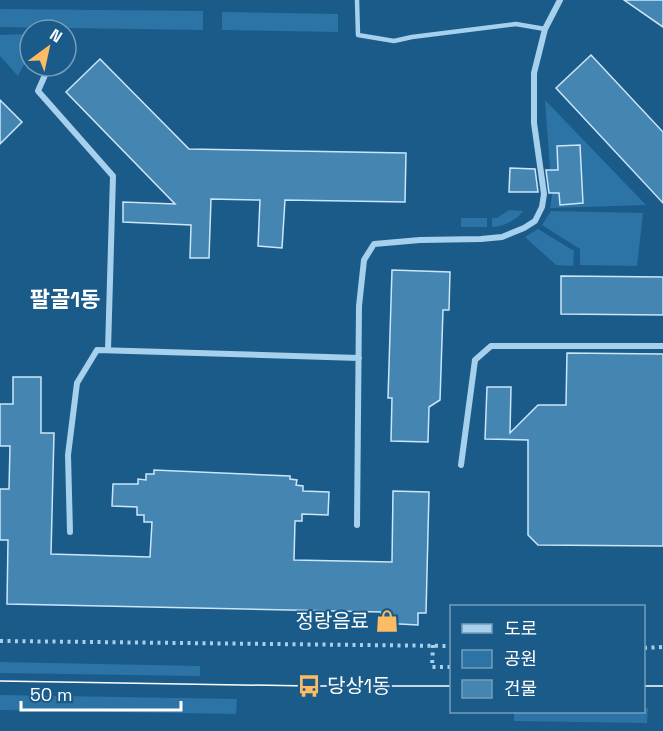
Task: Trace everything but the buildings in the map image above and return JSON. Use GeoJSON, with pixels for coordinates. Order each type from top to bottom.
{"type":"FeatureCollection","features":[{"type":"Feature","properties":{"kind":"street"},"geometry":{"type":"LineString","coordinates":[[357,525],[359,306],[364,260],[374,244],[502,237],[524,228],[535,220],[542,207],[543,194],[534,123],[534,73],[545,29],[560,0]]}},
{"type":"Feature","properties":{"kind":"street"},"geometry":{"type":"LineString","coordinates":[[44,78],[39,91],[113,176],[108,350]]}},
{"type":"Feature","properties":{"kind":"street"},"geometry":{"type":"LineString","coordinates":[[461,465],[475,360],[491,346],[663,346]]}},
{"type":"Feature","properties":{"kind":"street"},"geometry":{"type":"LineString","coordinates":[[70,532],[68,455],[77,383],[97,350],[359,357]]}},
{"type":"Feature","properties":{"kind":"lane"},"geometry":{"type":"LineString","coordinates":[[357,0],[358,35],[394,41],[516,24],[545,29]]}},
{"type":"Feature","properties":{"kind":"path"},"geometry":{"type":"LineString","coordinates":[[0,641],[450,646]]}},
{"type":"Feature","properties":{"kind":"path"},"geometry":{"type":"LineString","coordinates":[[433,645],[432,667],[450,667]]}},
{"type":"Feature","properties":{"kind":"path"},"geometry":{"type":"LineString","coordinates":[[645,648],[663,647]]}},
{"type":"Feature","properties":{"kind":"green space"},"geometry":{"type":"Polygon","coordinates":[[[0,9],[203,11],[203,30],[78,28],[78,18],[18,18],[18,27],[0,27],[0,9]]]}},
{"type":"Feature","properties":{"kind":"green space"},"geometry":{"type":"Polygon","coordinates":[[[222,12],[338,14],[338,32],[222,30],[222,12]]]}},
{"type":"Feature","properties":{"kind":"green space"},"geometry":{"type":"Polygon","coordinates":[[[18,34],[18,76],[0,56],[0,35],[18,34]]]}},
{"type":"Feature","properties":{"kind":"green space"},"geometry":{"type":"Polygon","coordinates":[[[545,100],[646,205],[550,208],[552,196],[545,100]]]}},
{"type":"Feature","properties":{"kind":"green space"},"geometry":{"type":"Polygon","coordinates":[[[509,210],[523,211],[509,222],[492,227],[492,218],[497,218],[509,210]]]}},
{"type":"Feature","properties":{"kind":"green space"},"geometry":{"type":"Polygon","coordinates":[[[551,211],[643,213],[637,266],[580,265],[580,249],[542,225],[551,211]]]}},
{"type":"Feature","properties":{"kind":"green space"},"geometry":{"type":"Polygon","coordinates":[[[461,218],[487,218],[487,227],[461,227],[461,218]]]}},
{"type":"Feature","properties":{"kind":"green space"},"geometry":{"type":"Polygon","coordinates":[[[538,229],[574,251],[573,266],[556,265],[525,237],[538,229]]]}},
{"type":"Feature","properties":{"kind":"green space"},"geometry":{"type":"Polygon","coordinates":[[[0,662],[200,666],[200,676],[0,673],[0,662]]]}},
{"type":"Feature","properties":{"kind":"green space"},"geometry":{"type":"Polygon","coordinates":[[[0,695],[237,699],[236,714],[0,710],[0,695]]]}},
{"type":"Feature","properties":{"kind":"green space"},"geometry":{"type":"Polygon","coordinates":[[[645,708],[648,708],[647,723],[514,721],[514,713],[645,713],[645,708]]]}},
{"type":"Feature","properties":{"kind":"tram line"},"geometry":{"type":"LineString","coordinates":[[0,681],[450,686]]}},
{"type":"Feature","properties":{"kind":"tram line"},"geometry":{"type":"LineString","coordinates":[[645,686],[663,686]]}},
{"type":"Feature","properties":{"kind":"place","name":"정랑음료"},"geometry":{"type":"Point","coordinates":[387,621]}},
{"type":"Feature","properties":{"kind":"place","name":"당상1동"},"geometry":{"type":"Point","coordinates":[309,686]}},
{"type":"Feature","properties":{"kind":"district","name":"팔골1동"},"geometry":{"type":"Point","coordinates":[65,299]}}]}
